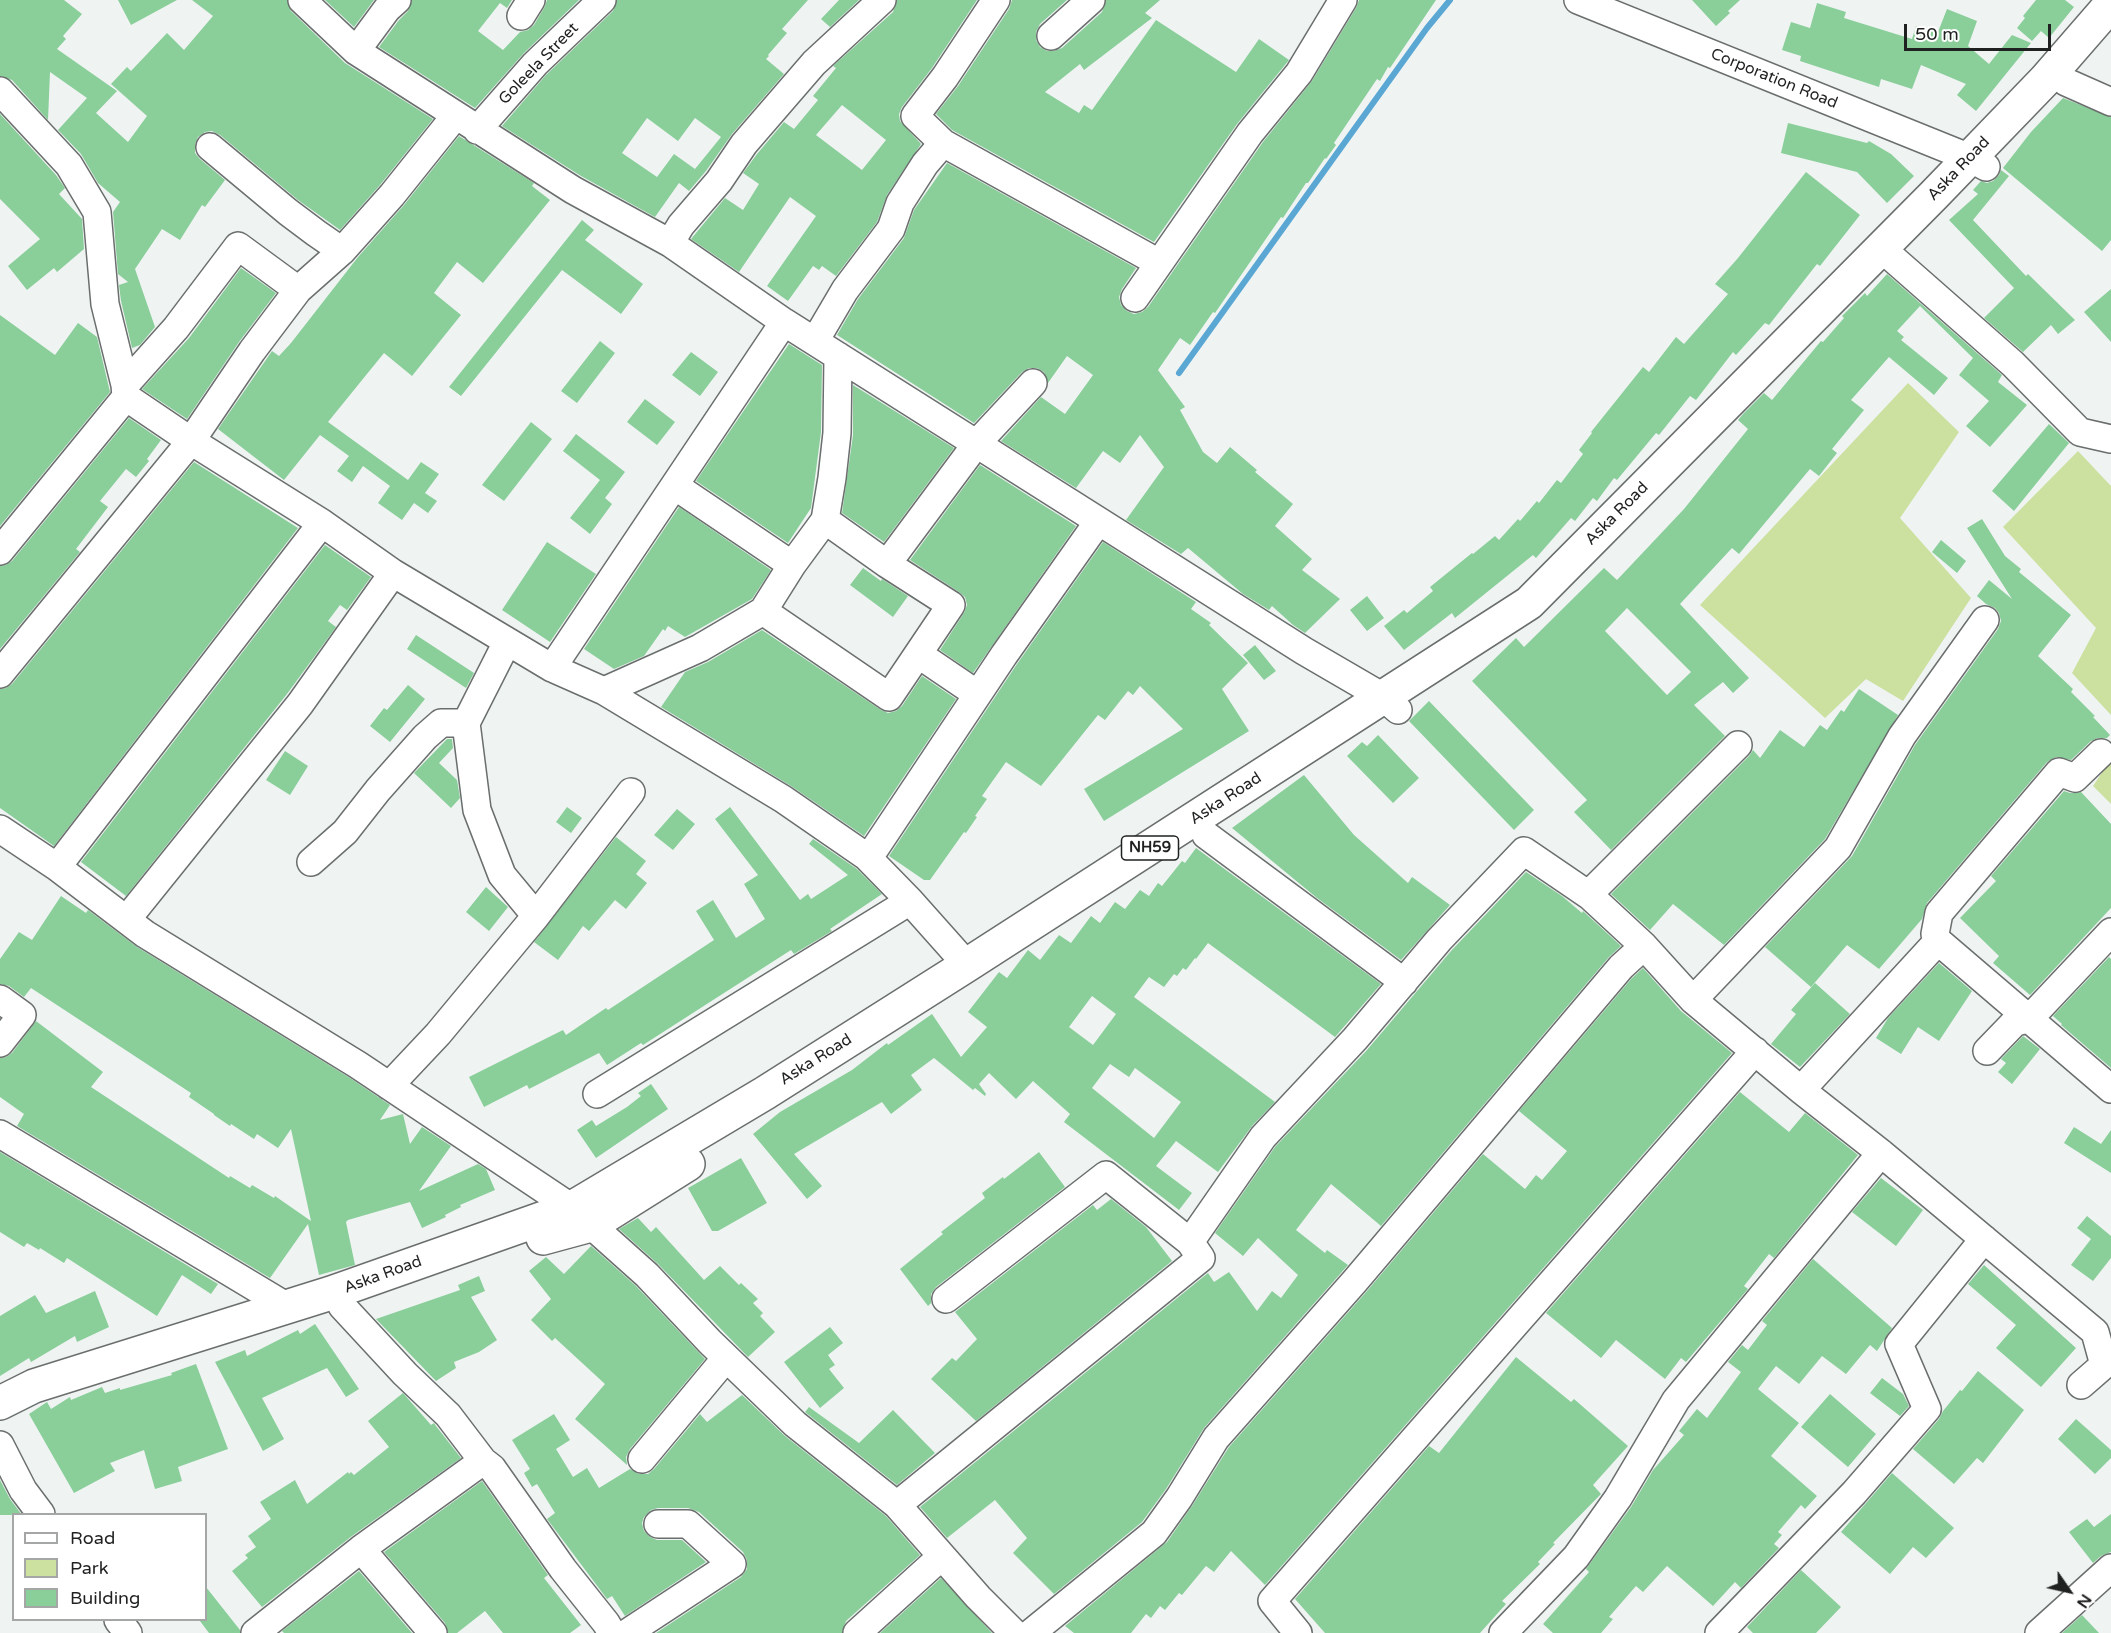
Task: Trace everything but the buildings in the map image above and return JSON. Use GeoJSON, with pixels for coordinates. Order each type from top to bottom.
{"type":"FeatureCollection","features":[{"type":"Feature","properties":{"kind":"highway","name":"Aska Road"},"geometry":{"type":"LineString","coordinates":[[0,1403],[34,1386],[582,1216],[765,1093],[967,965],[1390,704],[1528,603],[1888,253],[1978,162],[2111,4]]}},
{"type":"Feature","properties":{"kind":"highway","name":"NH59"},"geometry":{"type":"LineString","coordinates":[[1978,162],[2066,82],[2111,33]]}},
{"type":"Feature","properties":{"kind":"highway","name":"NH59"},"geometry":{"type":"LineString","coordinates":[[0,1408],[55,1396],[342,1305],[539,1239],[888,1038],[1077,912],[1206,835],[1390,704]]}},
{"type":"Feature","properties":{"kind":"street"},"geometry":{"type":"LineString","coordinates":[[302,0],[356,51],[466,123],[573,190],[670,243],[784,322],[1390,704]]}},
{"type":"Feature","properties":{"kind":"street"},"geometry":{"type":"LineString","coordinates":[[356,51],[387,9],[397,0]]}},
{"type":"Feature","properties":{"kind":"street","name":"Goleela Street"},"geometry":{"type":"LineString","coordinates":[[0,674],[191,441],[252,351],[298,290],[342,251],[392,195],[466,123],[535,64],[602,0]]}},
{"type":"Feature","properties":{"kind":"street"},"geometry":{"type":"LineString","coordinates":[[996,0],[945,77],[915,116],[943,143],[1160,263]]}},
{"type":"Feature","properties":{"kind":"street"},"geometry":{"type":"LineString","coordinates":[[1051,36],[1091,0]]}},
{"type":"Feature","properties":{"kind":"street"},"geometry":{"type":"LineString","coordinates":[[1135,298],[1250,133],[1299,72],[1343,0]]}},
{"type":"Feature","properties":{"kind":"street","name":"Corporation Road"},"geometry":{"type":"LineString","coordinates":[[1578,0],[1622,7],[1978,162]]}},
{"type":"Feature","properties":{"kind":"street"},"geometry":{"type":"LineString","coordinates":[[670,243],[681,225],[719,181],[744,144],[814,63],[874,3]]}},
{"type":"Feature","properties":{"kind":"street"},"geometry":{"type":"LineString","coordinates":[[2066,82],[2111,102]]}},
{"type":"Feature","properties":{"kind":"street"},"geometry":{"type":"LineString","coordinates":[[0,91],[69,165],[97,212],[105,304],[126,391],[191,441],[322,523],[393,573],[552,668],[604,691],[783,799],[867,857],[967,965]]}},
{"type":"Feature","properties":{"kind":"street"},"geometry":{"type":"LineString","coordinates":[[815,341],[844,290],[891,229],[900,203],[925,164],[943,143]]}},
{"type":"Feature","properties":{"kind":"street"},"geometry":{"type":"LineString","coordinates":[[210,147],[316,233],[342,251]]}},
{"type":"Feature","properties":{"kind":"street"},"geometry":{"type":"LineString","coordinates":[[0,551],[238,246],[298,290]]}},
{"type":"Feature","properties":{"kind":"street"},"geometry":{"type":"LineString","coordinates":[[1888,253],[2013,364],[2080,432],[2111,439]]}},
{"type":"Feature","properties":{"kind":"street"},"geometry":{"type":"LineString","coordinates":[[552,668],[784,322]]}},
{"type":"Feature","properties":{"kind":"street"},"geometry":{"type":"LineString","coordinates":[[604,691],[700,648],[763,611],[792,565],[825,520],[837,433],[838,356]]}},
{"type":"Feature","properties":{"kind":"street"},"geometry":{"type":"LineString","coordinates":[[887,564],[977,443],[1033,382]]}},
{"type":"Feature","properties":{"kind":"street"},"geometry":{"type":"LineString","coordinates":[[675,486],[792,565]]}},
{"type":"Feature","properties":{"kind":"street"},"geometry":{"type":"LineString","coordinates":[[763,611],[889,697],[951,605],[887,564],[825,520]]}},
{"type":"Feature","properties":{"kind":"street"},"geometry":{"type":"LineString","coordinates":[[867,857],[874,850],[977,694],[1098,522]]}},
{"type":"Feature","properties":{"kind":"street"},"geometry":{"type":"LineString","coordinates":[[57,867],[322,523]]}},
{"type":"Feature","properties":{"kind":"street"},"geometry":{"type":"LineString","coordinates":[[127,919],[300,704],[393,573]]}},
{"type":"Feature","properties":{"kind":"street"},"geometry":{"type":"LineString","coordinates":[[1693,1000],[1838,848],[1902,736],[1985,620]]}},
{"type":"Feature","properties":{"kind":"street"},"geometry":{"type":"LineString","coordinates":[[507,642],[466,723],[477,810],[502,875],[536,916]]}},
{"type":"Feature","properties":{"kind":"street"},"geometry":{"type":"LineString","coordinates":[[918,654],[977,694]]}},
{"type":"Feature","properties":{"kind":"street"},"geometry":{"type":"LineString","coordinates":[[311,862],[345,832],[378,790],[425,737],[441,723],[466,723]]}},
{"type":"Feature","properties":{"kind":"street"},"geometry":{"type":"LineString","coordinates":[[1590,896],[1597,886],[1738,746]]}},
{"type":"Feature","properties":{"kind":"street"},"geometry":{"type":"LineString","coordinates":[[2101,753],[2075,778],[2059,772],[1939,913],[1935,934],[1938,941],[2111,1089]]}},
{"type":"Feature","properties":{"kind":"street"},"geometry":{"type":"LineString","coordinates":[[389,1086],[438,1034],[536,916],[631,792]]}},
{"type":"Feature","properties":{"kind":"street"},"geometry":{"type":"LineString","coordinates":[[0,829],[57,867],[146,934],[389,1086],[582,1216],[647,1275],[726,1358],[795,1424],[897,1505],[978,1597],[1014,1633]]}},
{"type":"Feature","properties":{"kind":"street"},"geometry":{"type":"LineString","coordinates":[[1206,835],[1404,981]]}},
{"type":"Feature","properties":{"kind":"street"},"geometry":{"type":"LineString","coordinates":[[1190,1242],[1263,1137],[1355,1039],[1439,940],[1524,851],[1590,896],[1644,946],[1693,1000],[2095,1332],[2104,1365],[2081,1385]]}},
{"type":"Feature","properties":{"kind":"street"},"geometry":{"type":"LineString","coordinates":[[597,1094],[910,902]]}},
{"type":"Feature","properties":{"kind":"street"},"geometry":{"type":"LineString","coordinates":[[1988,1052],[2015,1022],[2029,1019],[2111,932]]}},
{"type":"Feature","properties":{"kind":"street"},"geometry":{"type":"LineString","coordinates":[[1801,1090],[1938,941]]}},
{"type":"Feature","properties":{"kind":"street"},"geometry":{"type":"LineString","coordinates":[[1031,1633],[1154,1533],[1179,1498],[1216,1438],[1363,1272],[1621,967],[1644,946]]}},
{"type":"Feature","properties":{"kind":"street"},"geometry":{"type":"LineString","coordinates":[[0,999],[22,1015],[0,1043]]}},
{"type":"Feature","properties":{"kind":"street"},"geometry":{"type":"LineString","coordinates":[[1298,1633],[1272,1601],[1755,1052]]}},
{"type":"Feature","properties":{"kind":"street"},"geometry":{"type":"LineString","coordinates":[[0,1134],[286,1306]]}},
{"type":"Feature","properties":{"kind":"street"},"geometry":{"type":"LineString","coordinates":[[1503,1633],[1576,1557],[1618,1498],[1676,1400],[1881,1153]]}},
{"type":"Feature","properties":{"kind":"street"},"geometry":{"type":"LineString","coordinates":[[897,1505],[1201,1258],[1190,1242],[1106,1175],[946,1299]]}},
{"type":"Feature","properties":{"kind":"street"},"geometry":{"type":"LineString","coordinates":[[1719,1633],[1854,1493],[1927,1409],[1899,1344],[1983,1239]]}},
{"type":"Feature","properties":{"kind":"street"},"geometry":{"type":"LineString","coordinates":[[342,1305],[405,1374],[448,1414],[483,1461],[492,1468],[608,1630],[732,1564],[688,1524],[658,1524]]}},
{"type":"Feature","properties":{"kind":"street"},"geometry":{"type":"LineString","coordinates":[[642,1459],[726,1358]]}},
{"type":"Feature","properties":{"kind":"street"},"geometry":{"type":"LineString","coordinates":[[0,1444],[23,1490],[40,1513]]}},
{"type":"Feature","properties":{"kind":"street"},"geometry":{"type":"LineString","coordinates":[[255,1633],[362,1549],[483,1461]]}},
{"type":"Feature","properties":{"kind":"street"},"geometry":{"type":"LineString","coordinates":[[362,1549],[433,1633]]}},
{"type":"Feature","properties":{"kind":"street"},"geometry":{"type":"LineString","coordinates":[[858,1633],[942,1556]]}},
{"type":"Feature","properties":{"kind":"street"},"geometry":{"type":"LineString","coordinates":[[2039,1633],[2111,1568]]}},
{"type":"Feature","properties":{"kind":"street"},"geometry":{"type":"LineString","coordinates":[[118,1621],[128,1633]]}},
{"type":"Feature","properties":{"kind":"green space"},"geometry":{"type":"Polygon","coordinates":[[[1908,383],[1959,432],[1900,518],[1971,598],[1903,701],[1866,679],[1825,718],[1700,605],[1908,383]]]}},
{"type":"Feature","properties":{"kind":"green space"},"geometry":{"type":"Polygon","coordinates":[[[2078,451],[2111,486],[2111,715],[2072,673],[2096,628],[2003,527],[2078,451]]]}},
{"type":"Feature","properties":{"kind":"green space"},"geometry":{"type":"Polygon","coordinates":[[[2111,759],[2111,804],[2093,786],[2111,759]]]}},
{"type":"Feature","properties":{"kind":"waterway"},"geometry":{"type":"LineString","coordinates":[[1179,373],[1427,28],[1450,0]]}}]}
